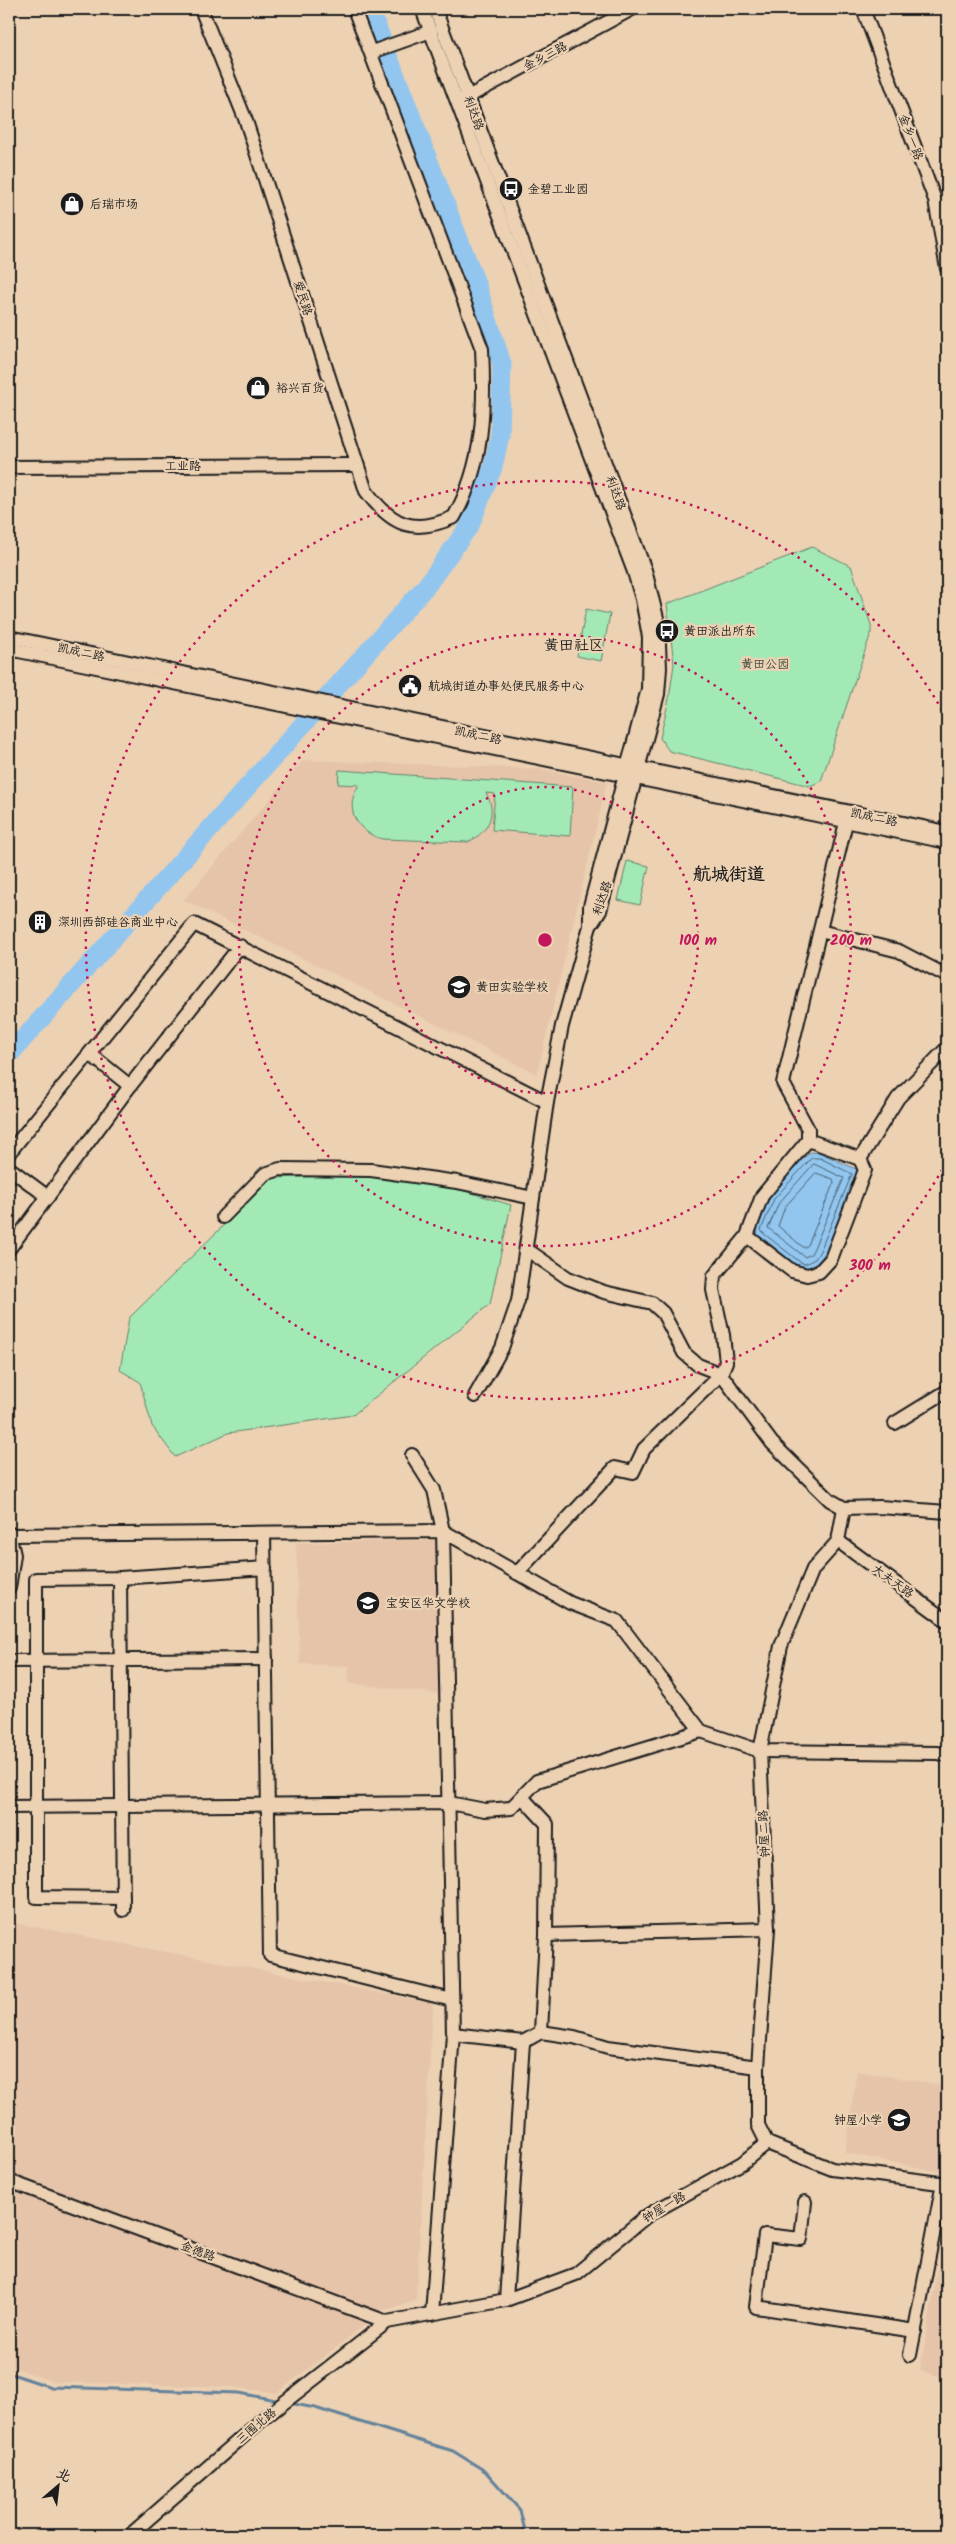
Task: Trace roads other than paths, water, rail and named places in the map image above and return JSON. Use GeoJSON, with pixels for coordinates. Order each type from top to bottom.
{"type":"FeatureCollection","features":[{"type":"Feature","properties":{"kind":"street","name":"爱民路"},"geometry":{"type":"LineString","coordinates":[[201,9],[246,121],[366,491],[378,507],[408,526],[423,527],[454,517],[467,491],[480,446],[485,395],[481,341],[372,52]]}},
{"type":"Feature","properties":{"kind":"street"},"geometry":{"type":"LineString","coordinates":[[354,9],[372,52],[431,31]]}},
{"type":"Feature","properties":{"kind":"street","name":"利达路"},"geometry":{"type":"LineString","coordinates":[[422,9],[463,99]]}},
{"type":"Feature","properties":{"kind":"street","name":"利达路"},"geometry":{"type":"LineString","coordinates":[[435,9],[463,99],[653,596],[659,635],[660,680],[656,707],[632,772],[590,906],[590,926],[562,1026],[547,1102],[518,1301],[502,1348],[474,1396]]}},
{"type":"Feature","properties":{"kind":"street","name":"金乡三路"},"geometry":{"type":"LineString","coordinates":[[463,99],[632,9]]}},
{"type":"Feature","properties":{"kind":"street","name":"金乡一路"},"geometry":{"type":"LineString","coordinates":[[863,9],[935,200],[947,269]]}},
{"type":"Feature","properties":{"kind":"street","name":"工业路"},"geometry":{"type":"LineString","coordinates":[[9,467],[356,465]]}},
{"type":"Feature","properties":{"kind":"street","name":"凯成二路"},"geometry":{"type":"LineString","coordinates":[[9,637],[297,703]]}},
{"type":"Feature","properties":{"kind":"street","name":"凯成二路"},"geometry":{"type":"LineString","coordinates":[[9,649],[338,711],[847,817],[947,842]]}},
{"type":"Feature","properties":{"kind":"street"},"geometry":{"type":"LineString","coordinates":[[517,1573],[615,1468],[633,1472],[644,1449],[721,1374],[726,1362],[723,1334],[713,1290],[714,1276],[747,1236],[762,1196],[808,1140],[808,1129],[783,1083],[847,817]]}},
{"type":"Feature","properties":{"kind":"street","name":"凯成二路"},"geometry":{"type":"LineString","coordinates":[[847,817],[947,832]]}},
{"type":"Feature","properties":{"kind":"street"},"geometry":{"type":"LineString","coordinates":[[9,1153],[194,924],[547,1102]]}},
{"type":"Feature","properties":{"kind":"street"},"geometry":{"type":"LineString","coordinates":[[820,930],[899,951],[947,976]]}},
{"type":"Feature","properties":{"kind":"street"},"geometry":{"type":"LineString","coordinates":[[9,1249],[130,1086],[240,946]]}},
{"type":"Feature","properties":{"kind":"street"},"geometry":{"type":"LineString","coordinates":[[860,1159],[898,1098],[947,1048]]}},
{"type":"Feature","properties":{"kind":"street"},"geometry":{"type":"LineString","coordinates":[[90,1054],[130,1086]]}},
{"type":"Feature","properties":{"kind":"street"},"geometry":{"type":"LineString","coordinates":[[747,1236],[792,1271],[807,1275],[819,1272],[831,1259],[866,1170],[860,1159],[808,1140]]}},
{"type":"Feature","properties":{"kind":"street"},"geometry":{"type":"LineString","coordinates":[[9,1168],[48,1197]]}},
{"type":"Feature","properties":{"kind":"street"},"geometry":{"type":"LineString","coordinates":[[223,1217],[265,1174],[280,1169],[371,1170],[457,1182],[533,1198]]}},
{"type":"Feature","properties":{"kind":"street"},"geometry":{"type":"LineString","coordinates":[[526,1249],[568,1278],[604,1292],[652,1304],[663,1314],[684,1353],[698,1365],[721,1374],[772,1443],[830,1500],[844,1508],[880,1507],[947,1512]]}},
{"type":"Feature","properties":{"kind":"street"},"geometry":{"type":"LineString","coordinates":[[895,1424],[947,1391]]}},
{"type":"Feature","properties":{"kind":"street"},"geometry":{"type":"LineString","coordinates":[[412,1455],[434,1490],[443,1531],[453,2034],[432,2314]]}},
{"type":"Feature","properties":{"kind":"street"},"geometry":{"type":"LineString","coordinates":[[838,1541],[844,1508]]}},
{"type":"Feature","properties":{"kind":"street"},"geometry":{"type":"LineString","coordinates":[[9,1588],[14,1555],[9,1535],[443,1531],[570,1603],[617,1621],[702,1731],[760,1750],[938,1753],[947,1755]]}},
{"type":"Feature","properties":{"kind":"street"},"geometry":{"type":"LineString","coordinates":[[264,1533],[270,1955],[452,2000]]}},
{"type":"Feature","properties":{"kind":"street","name":"大夫天路"},"geometry":{"type":"LineString","coordinates":[[838,1541],[947,1621]]}},
{"type":"Feature","properties":{"kind":"street","name":"钟屋二路"},"geometry":{"type":"LineString","coordinates":[[767,2143],[758,2125],[758,2067],[768,1929],[760,1750],[781,1646],[813,1569],[838,1541]]}},
{"type":"Feature","properties":{"kind":"street"},"geometry":{"type":"LineString","coordinates":[[120,1578],[123,1904],[36,1897],[36,1579],[120,1578],[265,1568]]}},
{"type":"Feature","properties":{"kind":"street"},"geometry":{"type":"LineString","coordinates":[[10,1661],[266,1659]]}},
{"type":"Feature","properties":{"kind":"street"},"geometry":{"type":"LineString","coordinates":[[9,1807],[449,1803],[485,1810],[511,1808],[537,1781],[702,1731]]}},
{"type":"Feature","properties":{"kind":"street"},"geometry":{"type":"LineString","coordinates":[[522,1797],[547,1824],[546,1935],[541,2032]]}},
{"type":"Feature","properties":{"kind":"street"},"geometry":{"type":"LineString","coordinates":[[546,1935],[768,1929]]}},
{"type":"Feature","properties":{"kind":"street"},"geometry":{"type":"LineString","coordinates":[[453,2034],[522,2042],[541,2032],[574,2037],[608,2047],[758,2067]]}},
{"type":"Feature","properties":{"kind":"street"},"geometry":{"type":"LineString","coordinates":[[506,2300],[522,2042]]}},
{"type":"Feature","properties":{"kind":"street"},"geometry":{"type":"LineString","coordinates":[[767,2143],[832,2168],[945,2184],[910,2355]]}},
{"type":"Feature","properties":{"kind":"street","name":"钟屋一路"},"geometry":{"type":"LineString","coordinates":[[387,2322],[506,2300],[576,2274],[648,2215],[742,2163],[767,2143]]}},
{"type":"Feature","properties":{"kind":"street","name":"金德路"},"geometry":{"type":"LineString","coordinates":[[9,2181],[387,2322]]}},
{"type":"Feature","properties":{"kind":"street"},"geometry":{"type":"LineString","coordinates":[[805,2202],[801,2238],[765,2235],[756,2307],[915,2331]]}},
{"type":"Feature","properties":{"kind":"street","name":"三围北路"},"geometry":{"type":"LineString","coordinates":[[130,2535],[263,2419],[387,2322]]}},
{"type":"Feature","properties":{"kind":"water"},"geometry":{"type":"Polygon","coordinates":[[[810,1152],[821,1153],[856,1169],[858,1175],[825,1253],[819,1262],[806,1269],[798,1267],[758,1236],[758,1226],[761,1214],[775,1191],[810,1152]]]}},
{"type":"Feature","properties":{"kind":"waterway"},"geometry":{"type":"LineString","coordinates":[[9,1055],[427,585],[470,525],[493,467],[500,435],[502,364],[477,286],[370,9]]}},
{"type":"Feature","properties":{"kind":"waterway"},"geometry":{"type":"LineString","coordinates":[[9,2373],[51,2387],[239,2393],[281,2401]]}},
{"type":"Feature","properties":{"kind":"waterway"},"geometry":{"type":"LineString","coordinates":[[289,2403],[315,2408],[453,2451],[485,2471],[520,2510],[526,2535]]}},
{"type":"Feature","properties":{"kind":"place","name":"金碧工业园"},"geometry":{"type":"Point","coordinates":[511,189]}},
{"type":"Feature","properties":{"kind":"place","name":"后瑞市场"},"geometry":{"type":"Point","coordinates":[72,204]}},
{"type":"Feature","properties":{"kind":"place","name":"裕兴百货"},"geometry":{"type":"Point","coordinates":[258,388]}},
{"type":"Feature","properties":{"kind":"place","name":"黄田派出所东"},"geometry":{"type":"Point","coordinates":[667,631]}},
{"type":"Feature","properties":{"kind":"place","name":"航城街道办事处便民服务中心"},"geometry":{"type":"Point","coordinates":[410,686]}},
{"type":"Feature","properties":{"kind":"place","name":"深圳西部硅谷商业中心"},"geometry":{"type":"Point","coordinates":[40,922]}},
{"type":"Feature","properties":{"kind":"place","name":"黄田实验学校"},"geometry":{"type":"Point","coordinates":[459,987]}},
{"type":"Feature","properties":{"kind":"place","name":"宝安区华文学校"},"geometry":{"type":"Point","coordinates":[368,1603]}},
{"type":"Feature","properties":{"kind":"place","name":"钟屋小学"},"geometry":{"type":"Point","coordinates":[899,2120]}},
{"type":"Feature","properties":{"kind":"district","name":"黄田社区"},"geometry":{"type":"Point","coordinates":[574,645]}},
{"type":"Feature","properties":{"kind":"district","name":"航城街道"},"geometry":{"type":"Point","coordinates":[729,874]}},
{"type":"Feature","properties":{"kind":"park label","name":"黄田公园"},"geometry":{"type":"Point","coordinates":[765,664]}}]}
